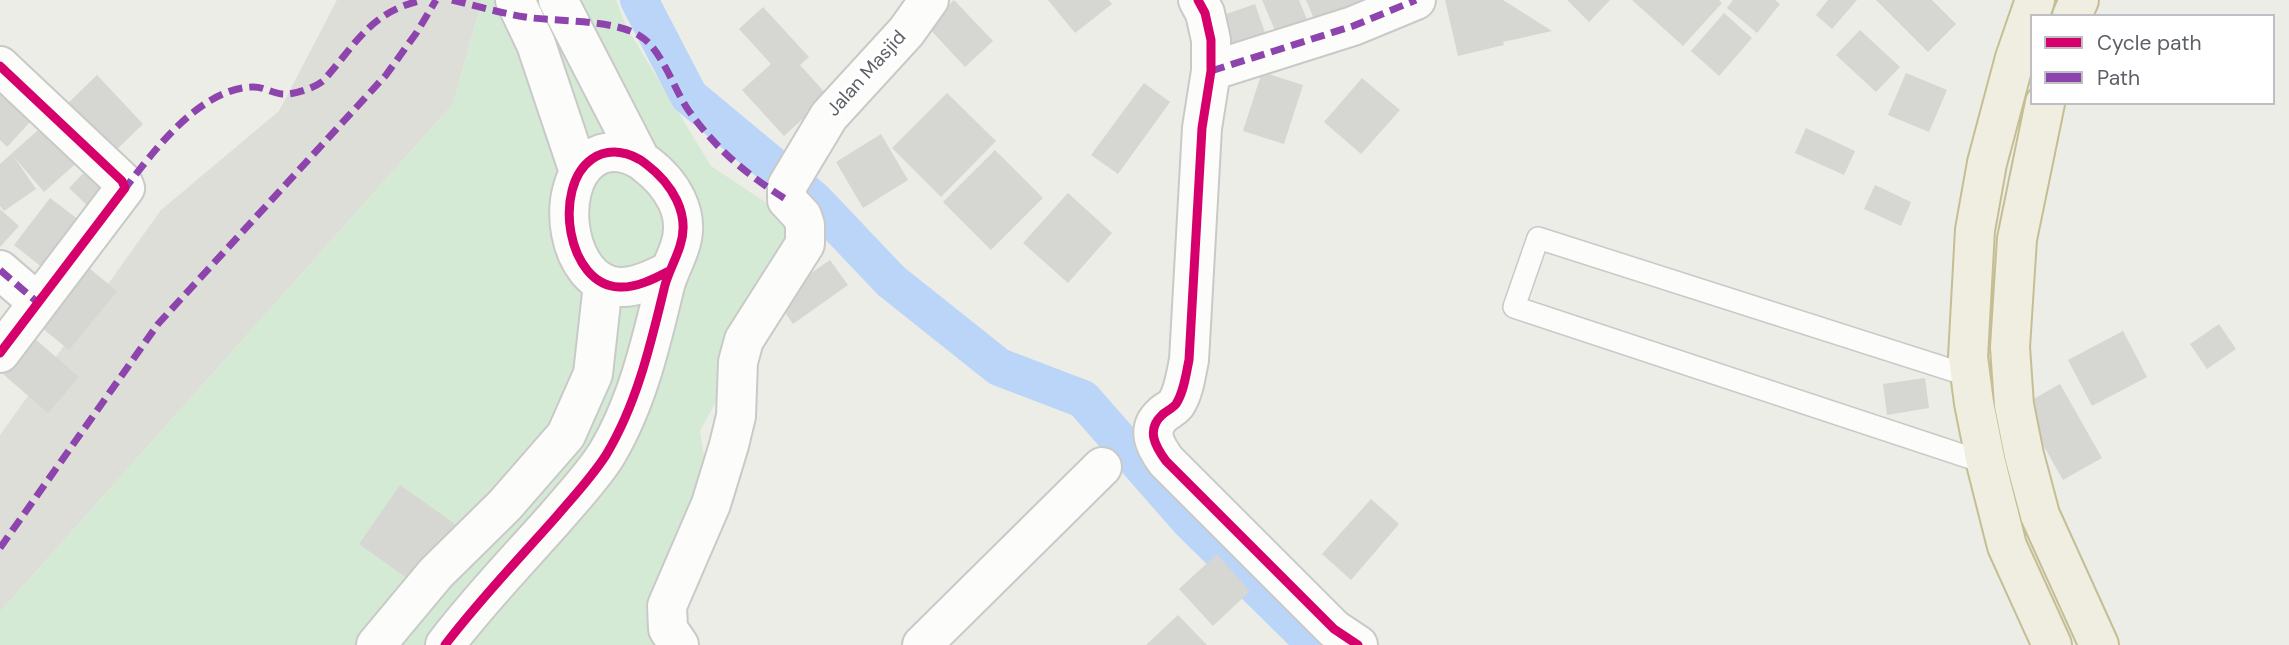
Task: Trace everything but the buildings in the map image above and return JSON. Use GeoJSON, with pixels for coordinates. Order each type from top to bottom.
{"type":"FeatureCollection","features":[{"type":"Feature","properties":{"kind":"highway"},"geometry":{"type":"LineString","coordinates":[[2029,7],[1987,163],[1975,230],[1968,357],[1986,463],[2007,546],[2052,645]]}},
{"type":"Feature","properties":{"kind":"highway"},"geometry":{"type":"LineString","coordinates":[[2045,105],[2017,239],[2010,347],[2014,405],[2040,515],[2099,645]]}},
{"type":"Feature","properties":{"kind":"street"},"geometry":{"type":"LineString","coordinates":[[516,0],[536,44],[579,172]]}},
{"type":"Feature","properties":{"kind":"street"},"geometry":{"type":"LineString","coordinates":[[558,0],[639,158]]}},
{"type":"Feature","properties":{"kind":"street","name":"Jalan Masjid"},"geometry":{"type":"LineString","coordinates":[[679,645],[668,628],[667,606],[711,504],[729,445],[736,416],[738,362],[744,340],[805,244],[802,216],[787,200],[793,177],[829,116],[905,32],[929,0]]}},
{"type":"Feature","properties":{"kind":"street"},"geometry":{"type":"LineString","coordinates":[[1198,0],[1205,13],[1211,40],[1211,71],[1202,128],[1189,360],[1183,387],[1175,405],[1160,417],[1153,432],[1155,445],[1166,461],[1334,629],[1357,645]]}},
{"type":"Feature","properties":{"kind":"street"},"geometry":{"type":"LineString","coordinates":[[1211,71],[1353,26],[1416,0]]}},
{"type":"Feature","properties":{"kind":"street"},"geometry":{"type":"LineString","coordinates":[[0,66],[122,181],[125,188],[0,354]]}},
{"type":"Feature","properties":{"kind":"street"},"geometry":{"type":"LineString","coordinates":[[445,645],[479,600],[538,537],[605,457],[636,389],[669,271],[681,244],[683,218],[679,201],[660,175],[639,158],[620,152],[603,154],[592,159],[579,172],[571,195],[568,222],[579,257],[603,284],[619,288],[638,285],[669,271]]}},
{"type":"Feature","properties":{"kind":"street"},"geometry":{"type":"LineString","coordinates":[[0,270],[37,302]]}},
{"type":"Feature","properties":{"kind":"street"},"geometry":{"type":"LineString","coordinates":[[376,645],[436,573],[505,505],[566,435],[593,374],[603,284]]}},
{"type":"Feature","properties":{"kind":"street"},"geometry":{"type":"LineString","coordinates":[[922,645],[1102,467]]}},
{"type":"Feature","properties":{"kind":"lane"},"geometry":{"type":"LineString","coordinates":[[1970,376],[1538,238],[1514,307],[1986,463]]}},
{"type":"Feature","properties":{"kind":"shaded area"},"geometry":{"type":"Polygon","coordinates":[[[337,0],[482,0],[453,104],[0,612],[0,435],[161,210],[279,111],[337,0]]]}},
{"type":"Feature","properties":{"kind":"green space"},"geometry":{"type":"Polygon","coordinates":[[[482,0],[616,0],[627,28],[711,166],[803,227],[768,306],[700,431],[717,538],[657,645],[0,645],[0,612],[453,104],[482,0]]]}},
{"type":"Feature","properties":{"kind":"waterway"},"geometry":{"type":"LineString","coordinates":[[639,0],[689,96],[814,200],[891,281],[999,367],[1083,399],[1190,521],[1316,645]]}},
{"type":"Feature","properties":{"kind":"marked path"},"geometry":{"type":"LineString","coordinates":[[123,191],[178,125],[213,99],[251,87],[287,94],[314,86],[323,81],[377,21],[405,5],[423,0]]}},
{"type":"Feature","properties":{"kind":"marked path"},"geometry":{"type":"LineString","coordinates":[[0,548],[158,324],[386,75],[436,0]]}},
{"type":"Feature","properties":{"kind":"marked path"},"geometry":{"type":"LineString","coordinates":[[452,0],[525,17],[616,27],[640,36],[655,50],[683,102],[710,138],[746,171],[787,200]]}},
{"type":"Feature","properties":{"kind":"marked path"},"geometry":{"type":"LineString","coordinates":[[1211,71],[1353,26],[1416,0]]}},
{"type":"Feature","properties":{"kind":"marked path"},"geometry":{"type":"LineString","coordinates":[[0,270],[37,302],[42,296]]}},
{"type":"Feature","properties":{"kind":"cycle path"},"geometry":{"type":"LineString","coordinates":[[1198,0],[1205,13],[1211,40],[1211,71],[1202,128],[1189,360],[1179,399],[1157,421],[1154,438],[1166,461],[1334,629],[1358,645]]}},
{"type":"Feature","properties":{"kind":"cycle path"},"geometry":{"type":"LineString","coordinates":[[0,66],[122,181],[125,188],[0,353]]}},
{"type":"Feature","properties":{"kind":"cycle path"},"geometry":{"type":"LineString","coordinates":[[445,645],[601,463],[617,435],[642,373],[665,285],[683,234],[681,211],[663,180],[640,160],[620,152],[606,153],[592,159],[580,172],[572,191],[569,211],[571,233],[577,253],[587,270],[601,282],[619,287],[651,280],[669,271]]}}]}
